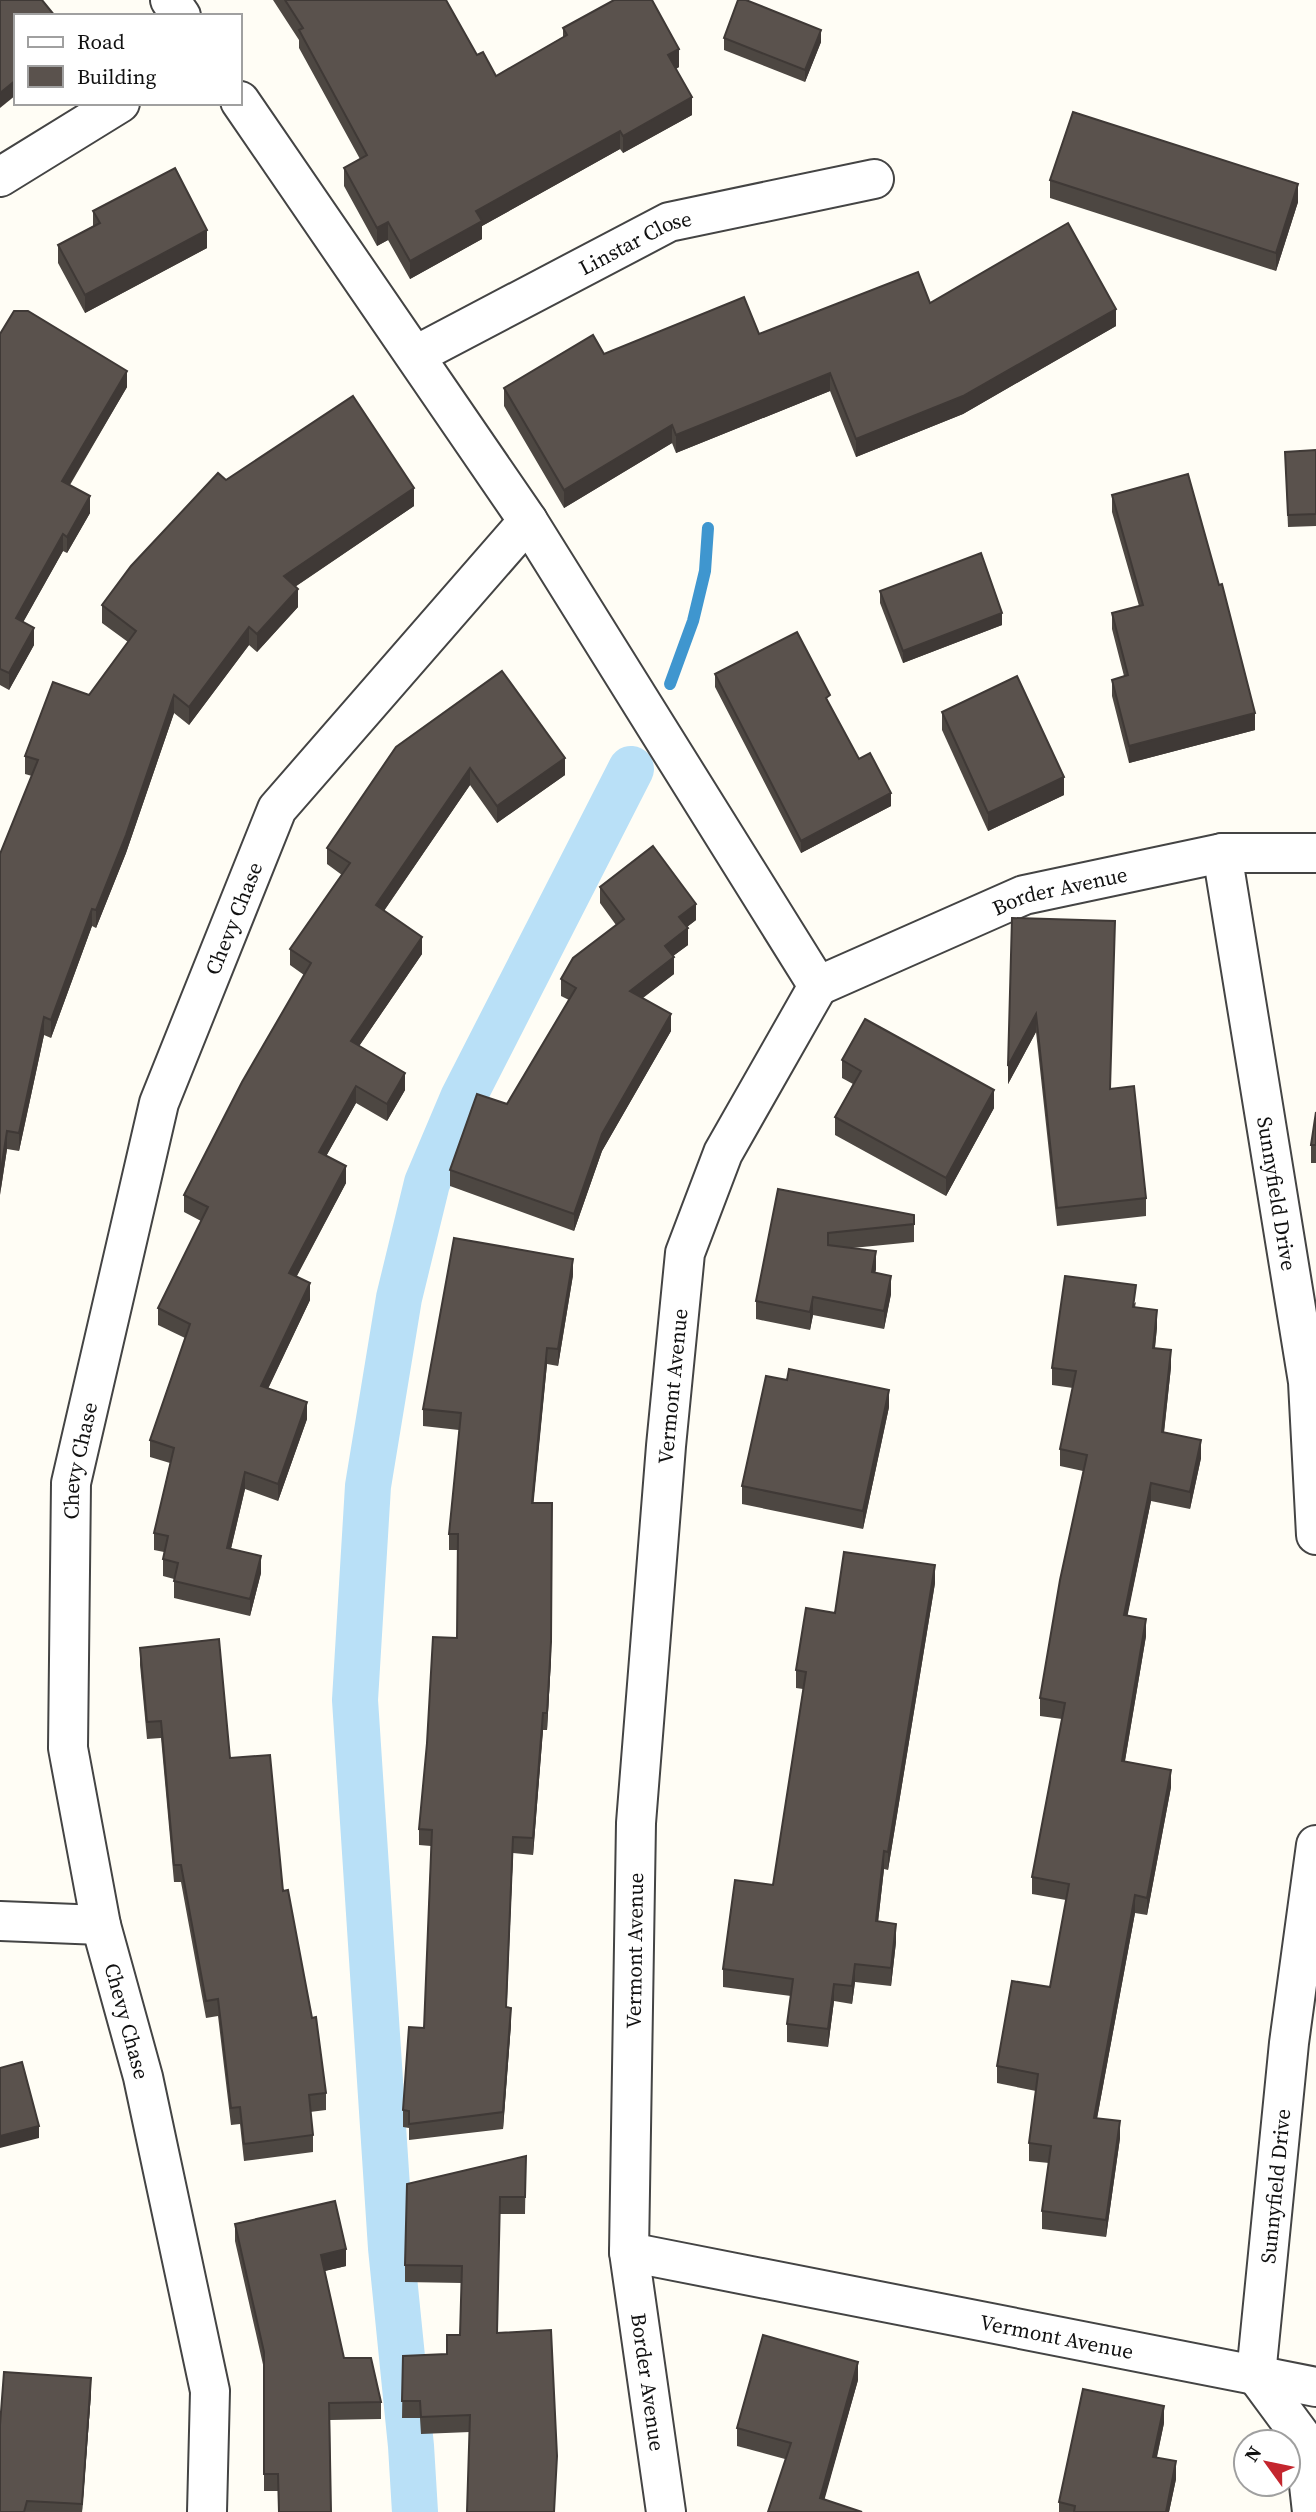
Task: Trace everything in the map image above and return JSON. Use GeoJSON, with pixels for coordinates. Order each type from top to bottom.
{"type":"FeatureCollection","features":[{"type":"Feature","properties":{"kind":"street"},"geometry":{"type":"LineString","coordinates":[[242,104],[528,521],[818,986]]}},
{"type":"Feature","properties":{"kind":"street"},"geometry":{"type":"LineString","coordinates":[[0,177],[117,105]]}},
{"type":"Feature","properties":{"kind":"street","name":"Linstar Close"},"geometry":{"type":"LineString","coordinates":[[416,355],[669,222],[873,179]]}},
{"type":"Feature","properties":{"kind":"street","name":"Chevy Chase"},"geometry":{"type":"LineString","coordinates":[[207,2512],[210,2391],[143,2077],[101,1925],[68,1748],[71,1483],[159,1103],[277,809],[528,521]]}},
{"type":"Feature","properties":{"kind":"street","name":"Border Avenue"},"geometry":{"type":"LineString","coordinates":[[818,986],[1024,895],[1222,853],[1316,853]]}},
{"type":"Feature","properties":{"kind":"street","name":"Sunnyfield Drive"},"geometry":{"type":"LineString","coordinates":[[1222,853],[1308,1382],[1316,1535]]}},
{"type":"Feature","properties":{"kind":"street","name":"Vermont Avenue"},"geometry":{"type":"LineString","coordinates":[[818,986],[723,1153],[685,1253],[666,1446],[636,1824],[629,2252],[1316,2387]]}},
{"type":"Feature","properties":{"kind":"street","name":"Sunnyfield Drive"},"geometry":{"type":"LineString","coordinates":[[1256,2375],[1289,2043],[1316,1845]]}},
{"type":"Feature","properties":{"kind":"street"},"geometry":{"type":"LineString","coordinates":[[0,1921],[101,1925]]}},
{"type":"Feature","properties":{"kind":"street","name":"Border Avenue"},"geometry":{"type":"LineString","coordinates":[[629,2252],[667,2512]]}},
{"type":"Feature","properties":{"kind":"street"},"geometry":{"type":"LineString","coordinates":[[1256,2375],[1304,2440],[1312,2512]]}},
{"type":"Feature","properties":{"kind":"building"},"geometry":{"type":"Polygon","coordinates":[[[0,0],[42,0],[53,14],[14,14],[14,82],[0,93],[0,0]]]}},
{"type":"Feature","properties":{"kind":"building"},"geometry":{"type":"Polygon","coordinates":[[[285,0],[446,0],[477,55],[483,52],[496,76],[567,35],[563,28],[614,0],[652,0],[679,49],[668,55],[692,97],[623,136],[620,131],[476,211],[482,221],[410,261],[388,222],[377,228],[344,168],[367,155],[299,30],[303,28],[285,0]]]}},
{"type":"Feature","properties":{"kind":"building"},"geometry":{"type":"Polygon","coordinates":[[[738,0],[746,0],[821,30],[805,70],[724,38],[738,0]]]}},
{"type":"Feature","properties":{"kind":"building"},"geometry":{"type":"Polygon","coordinates":[[[1073,112],[1298,184],[1276,253],[1050,180],[1073,112]]]}},
{"type":"Feature","properties":{"kind":"building"},"geometry":{"type":"Polygon","coordinates":[[[175,168],[207,230],[85,295],[58,245],[100,223],[93,211],[175,168]]]}},
{"type":"Feature","properties":{"kind":"building"},"geometry":{"type":"Polygon","coordinates":[[[1068,223],[1116,309],[963,396],[856,439],[830,373],[676,435],[672,425],[564,490],[504,388],[593,335],[604,354],[744,297],[759,334],[918,272],[930,303],[1068,223]]]}},
{"type":"Feature","properties":{"kind":"building"},"geometry":{"type":"Polygon","coordinates":[[[14,311],[28,311],[127,371],[62,481],[90,496],[67,537],[63,534],[16,618],[34,628],[9,673],[0,669],[0,334],[14,311]]]}},
{"type":"Feature","properties":{"kind":"building"},"geometry":{"type":"Polygon","coordinates":[[[353,396],[414,488],[284,576],[298,589],[257,634],[249,627],[189,707],[174,695],[126,835],[96,910],[92,909],[51,1020],[44,1017],[19,1133],[7,1131],[0,1177],[0,854],[38,760],[25,756],[53,682],[89,695],[136,631],[102,605],[131,566],[218,473],[226,480],[353,396]]]}},
{"type":"Feature","properties":{"kind":"building"},"geometry":{"type":"Polygon","coordinates":[[[1316,450],[1316,514],[1288,515],[1285,452],[1316,450]]]}},
{"type":"Feature","properties":{"kind":"building"},"geometry":{"type":"Polygon","coordinates":[[[1188,474],[1219,585],[1222,584],[1255,713],[1129,746],[1112,680],[1128,675],[1112,613],[1143,605],[1112,495],[1188,474]]]}},
{"type":"Feature","properties":{"kind":"building"},"geometry":{"type":"Polygon","coordinates":[[[981,553],[1002,613],[903,651],[880,591],[981,553]]]}},
{"type":"Feature","properties":{"kind":"building"},"geometry":{"type":"Polygon","coordinates":[[[797,632],[830,695],[826,698],[859,759],[870,753],[891,793],[801,841],[715,674],[797,632]]]}},
{"type":"Feature","properties":{"kind":"building"},"geometry":{"type":"Polygon","coordinates":[[[502,671],[565,758],[497,806],[470,768],[376,905],[422,937],[351,1041],[405,1073],[387,1104],[356,1086],[319,1152],[346,1166],[289,1273],[310,1283],[261,1386],[307,1402],[278,1484],[245,1472],[227,1548],[261,1556],[250,1599],[174,1581],[178,1563],[163,1559],[168,1536],[154,1533],[174,1448],[150,1440],[190,1324],[158,1308],[208,1207],[184,1195],[242,1082],[311,963],[290,949],[350,863],[327,848],[396,747],[502,671]]]}},
{"type":"Feature","properties":{"kind":"building"},"geometry":{"type":"Polygon","coordinates":[[[1017,676],[1064,777],[988,813],[942,712],[1017,676]]]}},
{"type":"Feature","properties":{"kind":"building"},"geometry":{"type":"Polygon","coordinates":[[[653,846],[696,904],[679,917],[688,928],[665,946],[674,957],[630,991],[671,1014],[602,1134],[574,1214],[450,1170],[477,1094],[507,1104],[576,988],[561,979],[573,958],[624,919],[600,887],[653,846]]]}},
{"type":"Feature","properties":{"kind":"building"},"geometry":{"type":"Polygon","coordinates":[[[1012,918],[1115,921],[1110,1089],[1134,1086],[1146,1198],[1057,1208],[1036,1014],[1008,1066],[1012,918]]]}},
{"type":"Feature","properties":{"kind":"building"},"geometry":{"type":"Polygon","coordinates":[[[865,1019],[994,1090],[946,1178],[835,1117],[861,1071],[842,1060],[865,1019]]]}},
{"type":"Feature","properties":{"kind":"building"},"geometry":{"type":"Polygon","coordinates":[[[1316,1112],[1316,1145],[1311,1145],[1316,1112]]]}},
{"type":"Feature","properties":{"kind":"building"},"geometry":{"type":"Polygon","coordinates":[[[778,1189],[914,1215],[914,1224],[828,1233],[828,1245],[876,1251],[872,1272],[891,1276],[884,1311],[813,1297],[810,1312],[756,1301],[778,1189]]]}},
{"type":"Feature","properties":{"kind":"building"},"geometry":{"type":"Polygon","coordinates":[[[454,1238],[573,1259],[558,1349],[547,1348],[532,1503],[552,1503],[551,1642],[547,1713],[543,1713],[533,1838],[513,1837],[506,2007],[511,2008],[503,2112],[409,2124],[409,2111],[403,2110],[409,2027],[424,2028],[432,1830],[419,1829],[433,1637],[457,1638],[458,1534],[449,1534],[461,1413],[423,1409],[454,1238]]]}},
{"type":"Feature","properties":{"kind":"building"},"geometry":{"type":"Polygon","coordinates":[[[1065,1276],[1136,1285],[1133,1307],[1157,1310],[1153,1348],[1171,1350],[1162,1432],[1201,1440],[1190,1492],[1151,1483],[1124,1615],[1146,1619],[1122,1761],[1171,1770],[1147,1898],[1135,1895],[1094,2118],[1120,2121],[1106,2220],[1042,2211],[1051,2146],[1029,2143],[1038,2074],[997,2066],[1012,1981],[1050,1987],[1069,1884],[1032,1877],[1065,1703],[1040,1698],[1060,1580],[1087,1455],[1060,1449],[1076,1371],[1052,1368],[1065,1276]]]}},
{"type":"Feature","properties":{"kind":"building"},"geometry":{"type":"Polygon","coordinates":[[[789,1369],[889,1390],[863,1511],[742,1486],[766,1376],[787,1380],[789,1369]]]}},
{"type":"Feature","properties":{"kind":"building"},"geometry":{"type":"Polygon","coordinates":[[[844,1552],[935,1565],[888,1852],[884,1851],[876,1921],[896,1924],[891,1968],[855,1964],[852,1986],[834,1984],[828,2029],[787,2024],[793,1979],[723,1969],[735,1880],[773,1885],[806,1672],[796,1670],[806,1608],[835,1613],[844,1552]]]}},
{"type":"Feature","properties":{"kind":"building"},"geometry":{"type":"Polygon","coordinates":[[[219,1639],[230,1758],[270,1755],[283,1891],[288,1890],[312,2018],[316,2017],[326,2093],[309,2095],[313,2135],[244,2144],[240,2107],[231,2108],[218,1999],[206,2001],[181,1865],[174,1865],[161,1721],[147,1722],[140,1648],[219,1639]]]}},
{"type":"Feature","properties":{"kind":"building"},"geometry":{"type":"Polygon","coordinates":[[[22,2062],[39,2126],[0,2136],[0,2068],[22,2062]]]}},
{"type":"Feature","properties":{"kind":"building"},"geometry":{"type":"Polygon","coordinates":[[[526,2156],[525,2197],[500,2197],[497,2333],[551,2330],[557,2456],[554,2512],[467,2512],[470,2415],[421,2417],[420,2401],[402,2401],[403,2356],[447,2354],[447,2335],[460,2335],[462,2266],[405,2265],[407,2184],[526,2156]]]}},
{"type":"Feature","properties":{"kind":"building"},"geometry":{"type":"Polygon","coordinates":[[[335,2201],[346,2249],[321,2255],[344,2358],[371,2358],[381,2402],[329,2403],[331,2512],[279,2512],[278,2474],[264,2474],[264,2352],[235,2224],[335,2201]]]}},
{"type":"Feature","properties":{"kind":"building"},"geometry":{"type":"Polygon","coordinates":[[[763,2335],[858,2362],[820,2498],[862,2512],[768,2512],[791,2443],[737,2428],[763,2335]]]}},
{"type":"Feature","properties":{"kind":"building"},"geometry":{"type":"Polygon","coordinates":[[[4,2372],[91,2378],[82,2504],[27,2501],[24,2512],[0,2512],[0,2425],[4,2372]]]}},
{"type":"Feature","properties":{"kind":"building"},"geometry":{"type":"Polygon","coordinates":[[[1083,2389],[1164,2406],[1153,2457],[1176,2461],[1166,2512],[1074,2512],[1075,2506],[1059,2502],[1083,2389]]]}},
{"type":"Feature","properties":{"kind":"waterway"},"geometry":{"type":"LineString","coordinates":[[670,684],[693,621],[705,571],[708,528]]}},
{"type":"Feature","properties":{"kind":"waterway"},"geometry":{"type":"LineString","coordinates":[[415,2512],[391,2248],[355,1700],[368,1486],[399,1298],[427,1183],[463,1098],[631,769]]}}]}
